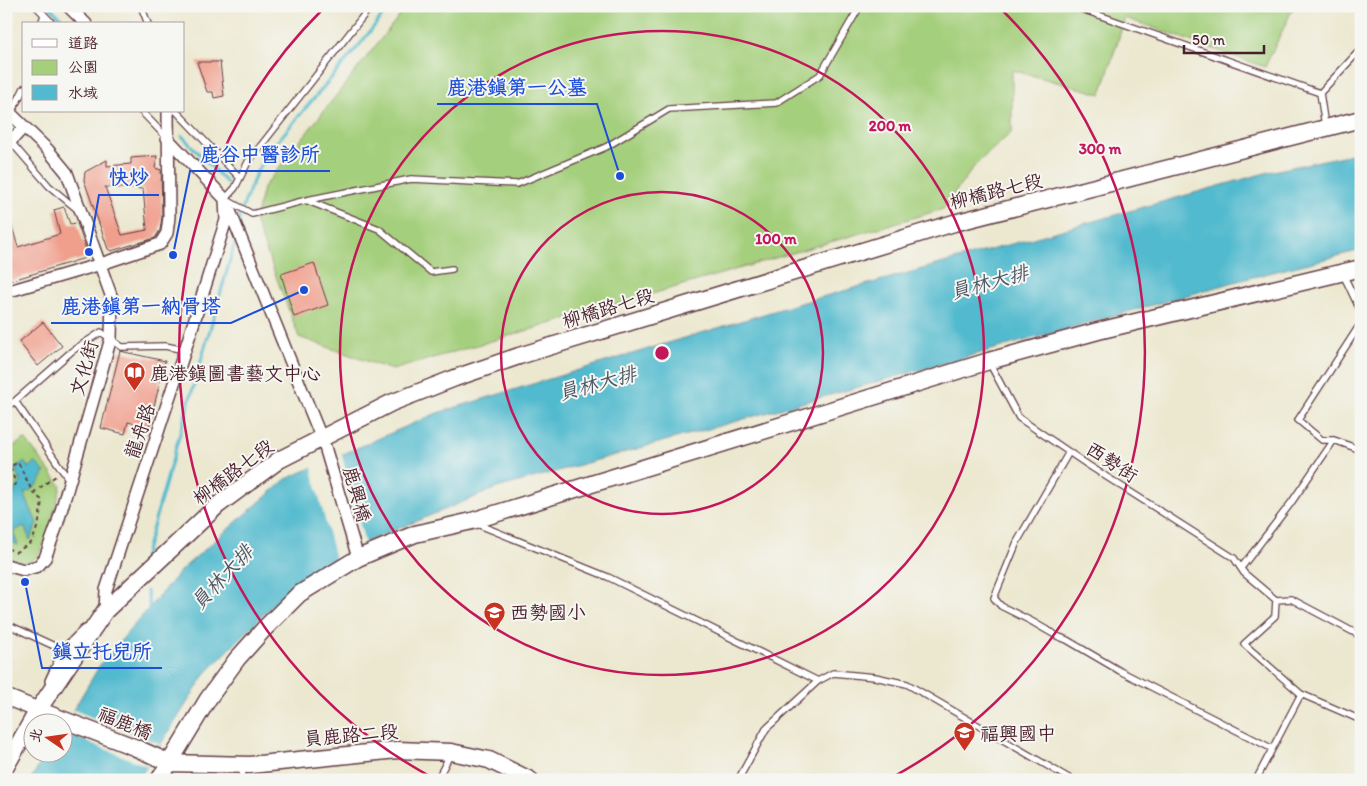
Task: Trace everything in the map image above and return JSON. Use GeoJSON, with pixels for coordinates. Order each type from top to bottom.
{"type":"FeatureCollection","features":[{"type":"Feature","properties":{"kind":"main road","name":"柳橋路七段"},"geometry":{"type":"LineString","coordinates":[[6,766],[38,710],[105,611],[218,505],[279,460],[323,442],[391,402],[528,354],[954,223],[1361,119]]}},
{"type":"Feature","properties":{"kind":"main road"},"geometry":{"type":"LineString","coordinates":[[159,780],[208,699],[237,659],[299,594],[357,554],[415,534],[472,521],[989,361],[1098,332],[1361,268]]}},
{"type":"Feature","properties":{"kind":"main road","name":"福鹿橋"},"geometry":{"type":"LineString","coordinates":[[38,710],[170,763]]}},
{"type":"Feature","properties":{"kind":"main road","name":"員鹿路二段"},"geometry":{"type":"LineString","coordinates":[[170,763],[243,772],[397,750],[451,752],[488,760],[530,780]]}},
{"type":"Feature","properties":{"kind":"street"},"geometry":{"type":"LineString","coordinates":[[68,6],[84,22]]}},
{"type":"Feature","properties":{"kind":"street","name":"文化街"},"geometry":{"type":"LineString","coordinates":[[6,565],[24,570],[38,566],[45,558],[66,476],[110,338],[112,298],[68,173],[48,150],[9,112]]}},
{"type":"Feature","properties":{"kind":"street"},"geometry":{"type":"LineString","coordinates":[[6,292],[101,264],[160,244],[167,233],[169,217],[168,112]]}},
{"type":"Feature","properties":{"kind":"street"},"geometry":{"type":"LineString","coordinates":[[8,144],[24,127]]}},
{"type":"Feature","properties":{"kind":"street"},"geometry":{"type":"LineString","coordinates":[[167,138],[229,201]]}},
{"type":"Feature","properties":{"kind":"street","name":"鹿興橋"},"geometry":{"type":"LineString","coordinates":[[229,201],[323,442],[357,554]]}},
{"type":"Feature","properties":{"kind":"street","name":"龍舟路"},"geometry":{"type":"LineString","coordinates":[[105,611],[106,590],[223,234],[229,201]]}},
{"type":"Feature","properties":{"kind":"street"},"geometry":{"type":"LineString","coordinates":[[6,697],[38,710],[65,651],[105,611]]}},
{"type":"Feature","properties":{"kind":"lane"},"geometry":{"type":"LineString","coordinates":[[36,6],[51,22]]}},
{"type":"Feature","properties":{"kind":"lane"},"geometry":{"type":"LineString","coordinates":[[141,6],[147,22]]}},
{"type":"Feature","properties":{"kind":"lane"},"geometry":{"type":"LineString","coordinates":[[371,6],[248,162],[229,201],[252,214],[307,200],[411,179],[517,184],[606,147],[669,109],[776,103],[820,75],[860,6]]}},
{"type":"Feature","properties":{"kind":"lane"},"geometry":{"type":"LineString","coordinates":[[1074,6],[1320,94]]}},
{"type":"Feature","properties":{"kind":"lane"},"geometry":{"type":"LineString","coordinates":[[41,22],[44,15]]}},
{"type":"Feature","properties":{"kind":"lane"},"geometry":{"type":"LineString","coordinates":[[1320,94],[1361,49]]}},
{"type":"Feature","properties":{"kind":"lane"},"geometry":{"type":"LineString","coordinates":[[9,112],[22,91]]}},
{"type":"Feature","properties":{"kind":"lane"},"geometry":{"type":"LineString","coordinates":[[1320,94],[1325,128]]}},
{"type":"Feature","properties":{"kind":"lane"},"geometry":{"type":"LineString","coordinates":[[142,112],[167,138]]}},
{"type":"Feature","properties":{"kind":"lane"},"geometry":{"type":"LineString","coordinates":[[177,112],[240,178]]}},
{"type":"Feature","properties":{"kind":"lane"},"geometry":{"type":"LineString","coordinates":[[8,144],[49,186],[82,213]]}},
{"type":"Feature","properties":{"kind":"lane"},"geometry":{"type":"LineString","coordinates":[[307,200],[379,228],[431,272],[452,269]]}},
{"type":"Feature","properties":{"kind":"lane"},"geometry":{"type":"LineString","coordinates":[[1342,272],[1361,312]]}},
{"type":"Feature","properties":{"kind":"lane"},"geometry":{"type":"LineString","coordinates":[[1361,323],[1298,420],[1322,440],[1334,440],[1361,450]]}},
{"type":"Feature","properties":{"kind":"lane"},"geometry":{"type":"LineString","coordinates":[[6,407],[72,352],[101,332],[122,347],[165,346],[185,350]]}},
{"type":"Feature","properties":{"kind":"lane","name":"西勢街"},"geometry":{"type":"LineString","coordinates":[[989,361],[1019,418],[1234,558],[1244,573],[1276,600]]}},
{"type":"Feature","properties":{"kind":"lane"},"geometry":{"type":"LineString","coordinates":[[15,401],[66,476]]}},
{"type":"Feature","properties":{"kind":"lane"},"geometry":{"type":"LineString","coordinates":[[1241,568],[1291,503],[1334,440]]}},
{"type":"Feature","properties":{"kind":"lane"},"geometry":{"type":"LineString","coordinates":[[1069,452],[1017,542],[994,598],[1001,606],[1067,640],[1120,671],[1271,748]]}},
{"type":"Feature","properties":{"kind":"lane"},"geometry":{"type":"LineString","coordinates":[[472,521],[608,577],[818,681]]}},
{"type":"Feature","properties":{"kind":"lane"},"geometry":{"type":"LineString","coordinates":[[1361,636],[1291,600],[1276,600],[1275,616],[1244,644],[1301,694],[1361,720]]}},
{"type":"Feature","properties":{"kind":"lane"},"geometry":{"type":"LineString","coordinates":[[13,627],[65,651]]}},
{"type":"Feature","properties":{"kind":"lane"},"geometry":{"type":"LineString","coordinates":[[738,780],[766,729],[818,681],[833,673],[875,677],[907,684],[1072,780]]}},
{"type":"Feature","properties":{"kind":"lane"},"geometry":{"type":"LineString","coordinates":[[1256,780],[1271,748],[1301,694]]}},
{"type":"Feature","properties":{"kind":"lane"},"geometry":{"type":"LineString","coordinates":[[437,780],[451,752]]}},
{"type":"Feature","properties":{"kind":"lane"},"geometry":{"type":"LineString","coordinates":[[163,780],[170,763]]}},
{"type":"Feature","properties":{"kind":"path"},"geometry":{"type":"LineString","coordinates":[[6,489],[16,484],[10,467],[18,462],[33,493],[42,500],[40,522],[32,542],[16,552],[6,548]]}},
{"type":"Feature","properties":{"kind":"path"},"geometry":{"type":"LineString","coordinates":[[33,493],[66,476]]}},
{"type":"Feature","properties":{"kind":"green space"},"geometry":{"type":"Polygon","coordinates":[[[407,6],[1294,6],[1265,67],[1125,18],[1101,94],[1012,70],[1012,132],[976,164],[943,209],[392,370],[299,337],[255,221],[263,188],[407,6]]]}},
{"type":"Feature","properties":{"kind":"green space"},"geometry":{"type":"Polygon","coordinates":[[[25,439],[61,486],[42,548],[33,560],[27,562],[6,557],[6,451],[25,439]]]}},
{"type":"Feature","properties":{"kind":"water","name":"員林大排"},"geometry":{"type":"Polygon","coordinates":[[[1361,152],[1361,250],[1249,278],[497,488],[349,549],[272,606],[206,673],[138,780],[30,780],[40,764],[72,764],[71,714],[100,665],[181,570],[286,479],[437,413],[797,304],[1269,172],[1361,152]]]}},
{"type":"Feature","properties":{"kind":"water"},"geometry":{"type":"Polygon","coordinates":[[[24,462],[29,468],[35,462],[45,472],[32,490],[24,493],[37,523],[30,540],[24,526],[13,532],[18,545],[6,540],[6,500],[15,493],[14,490],[21,482],[14,468],[24,462]]]}},
{"type":"Feature","properties":{"kind":"pier"},"geometry":{"type":"Polygon","coordinates":[[[341,452],[365,544],[336,563],[311,465],[341,452]]]}},
{"type":"Feature","properties":{"kind":"pier"},"geometry":{"type":"Polygon","coordinates":[[[71,709],[160,744],[147,766],[72,736],[72,714],[68,714],[71,709]]]}},
{"type":"Feature","properties":{"kind":"building"},"geometry":{"type":"Polygon","coordinates":[[[197,62],[220,62],[224,96],[214,98],[213,92],[207,92],[197,62]]]}},
{"type":"Feature","properties":{"kind":"building"},"geometry":{"type":"Polygon","coordinates":[[[157,156],[155,168],[161,170],[162,217],[160,230],[155,238],[111,251],[108,249],[84,180],[85,172],[107,160],[107,166],[131,164],[131,158],[157,156]],[[105,187],[122,235],[147,230],[143,189],[105,187]]]}},
{"type":"Feature","properties":{"kind":"building"},"geometry":{"type":"Polygon","coordinates":[[[64,207],[70,224],[77,223],[88,255],[85,258],[6,282],[6,216],[9,216],[18,247],[60,234],[54,210],[64,207]]]}},
{"type":"Feature","properties":{"kind":"building"},"geometry":{"type":"Polygon","coordinates":[[[314,263],[328,305],[294,317],[281,274],[314,263]]]}},
{"type":"Feature","properties":{"kind":"building"},"geometry":{"type":"Polygon","coordinates":[[[43,322],[62,346],[38,366],[19,342],[43,322]]]}},
{"type":"Feature","properties":{"kind":"building","name":"鹿港鎮圖書藝文中心"},"geometry":{"type":"Polygon","coordinates":[[[120,351],[165,361],[149,427],[128,422],[125,434],[101,428],[120,351]]]}},
{"type":"Feature","properties":{"kind":"waterway"},"geometry":{"type":"LineString","coordinates":[[49,6],[65,22]]}},
{"type":"Feature","properties":{"kind":"waterway"},"geometry":{"type":"LineString","coordinates":[[239,223],[240,214],[257,171],[276,143],[390,6]]}},
{"type":"Feature","properties":{"kind":"waterway"},"geometry":{"type":"LineString","coordinates":[[182,136],[228,184]]}},
{"type":"Feature","properties":{"kind":"waterway"},"geometry":{"type":"LineString","coordinates":[[144,558],[237,236]]}},
{"type":"Feature","properties":{"kind":"waterway"},"geometry":{"type":"LineString","coordinates":[[147,591],[150,610]]}},
{"type":"Feature","properties":{"kind":"place","name":"鹿港鎮第一公墓"},"geometry":{"type":"Point","coordinates":[620,176]}},
{"type":"Feature","properties":{"kind":"place","name":"快炒"},"geometry":{"type":"Point","coordinates":[89,252]}},
{"type":"Feature","properties":{"kind":"place","name":"鹿谷中醫診所"},"geometry":{"type":"Point","coordinates":[173,255]}},
{"type":"Feature","properties":{"kind":"place","name":"鹿港鎮第一納骨塔"},"geometry":{"type":"Point","coordinates":[304,290]}},
{"type":"Feature","properties":{"kind":"place","name":"鹿港鎮圖書藝文中心"},"geometry":{"type":"Point","coordinates":[134,392]}},
{"type":"Feature","properties":{"kind":"place","name":"鎮立托兒所"},"geometry":{"type":"Point","coordinates":[25,582]}},
{"type":"Feature","properties":{"kind":"place","name":"西勢國小"},"geometry":{"type":"Point","coordinates":[494,631]}},
{"type":"Feature","properties":{"kind":"place","name":"福興國中"},"geometry":{"type":"Point","coordinates":[964,752]}}]}
